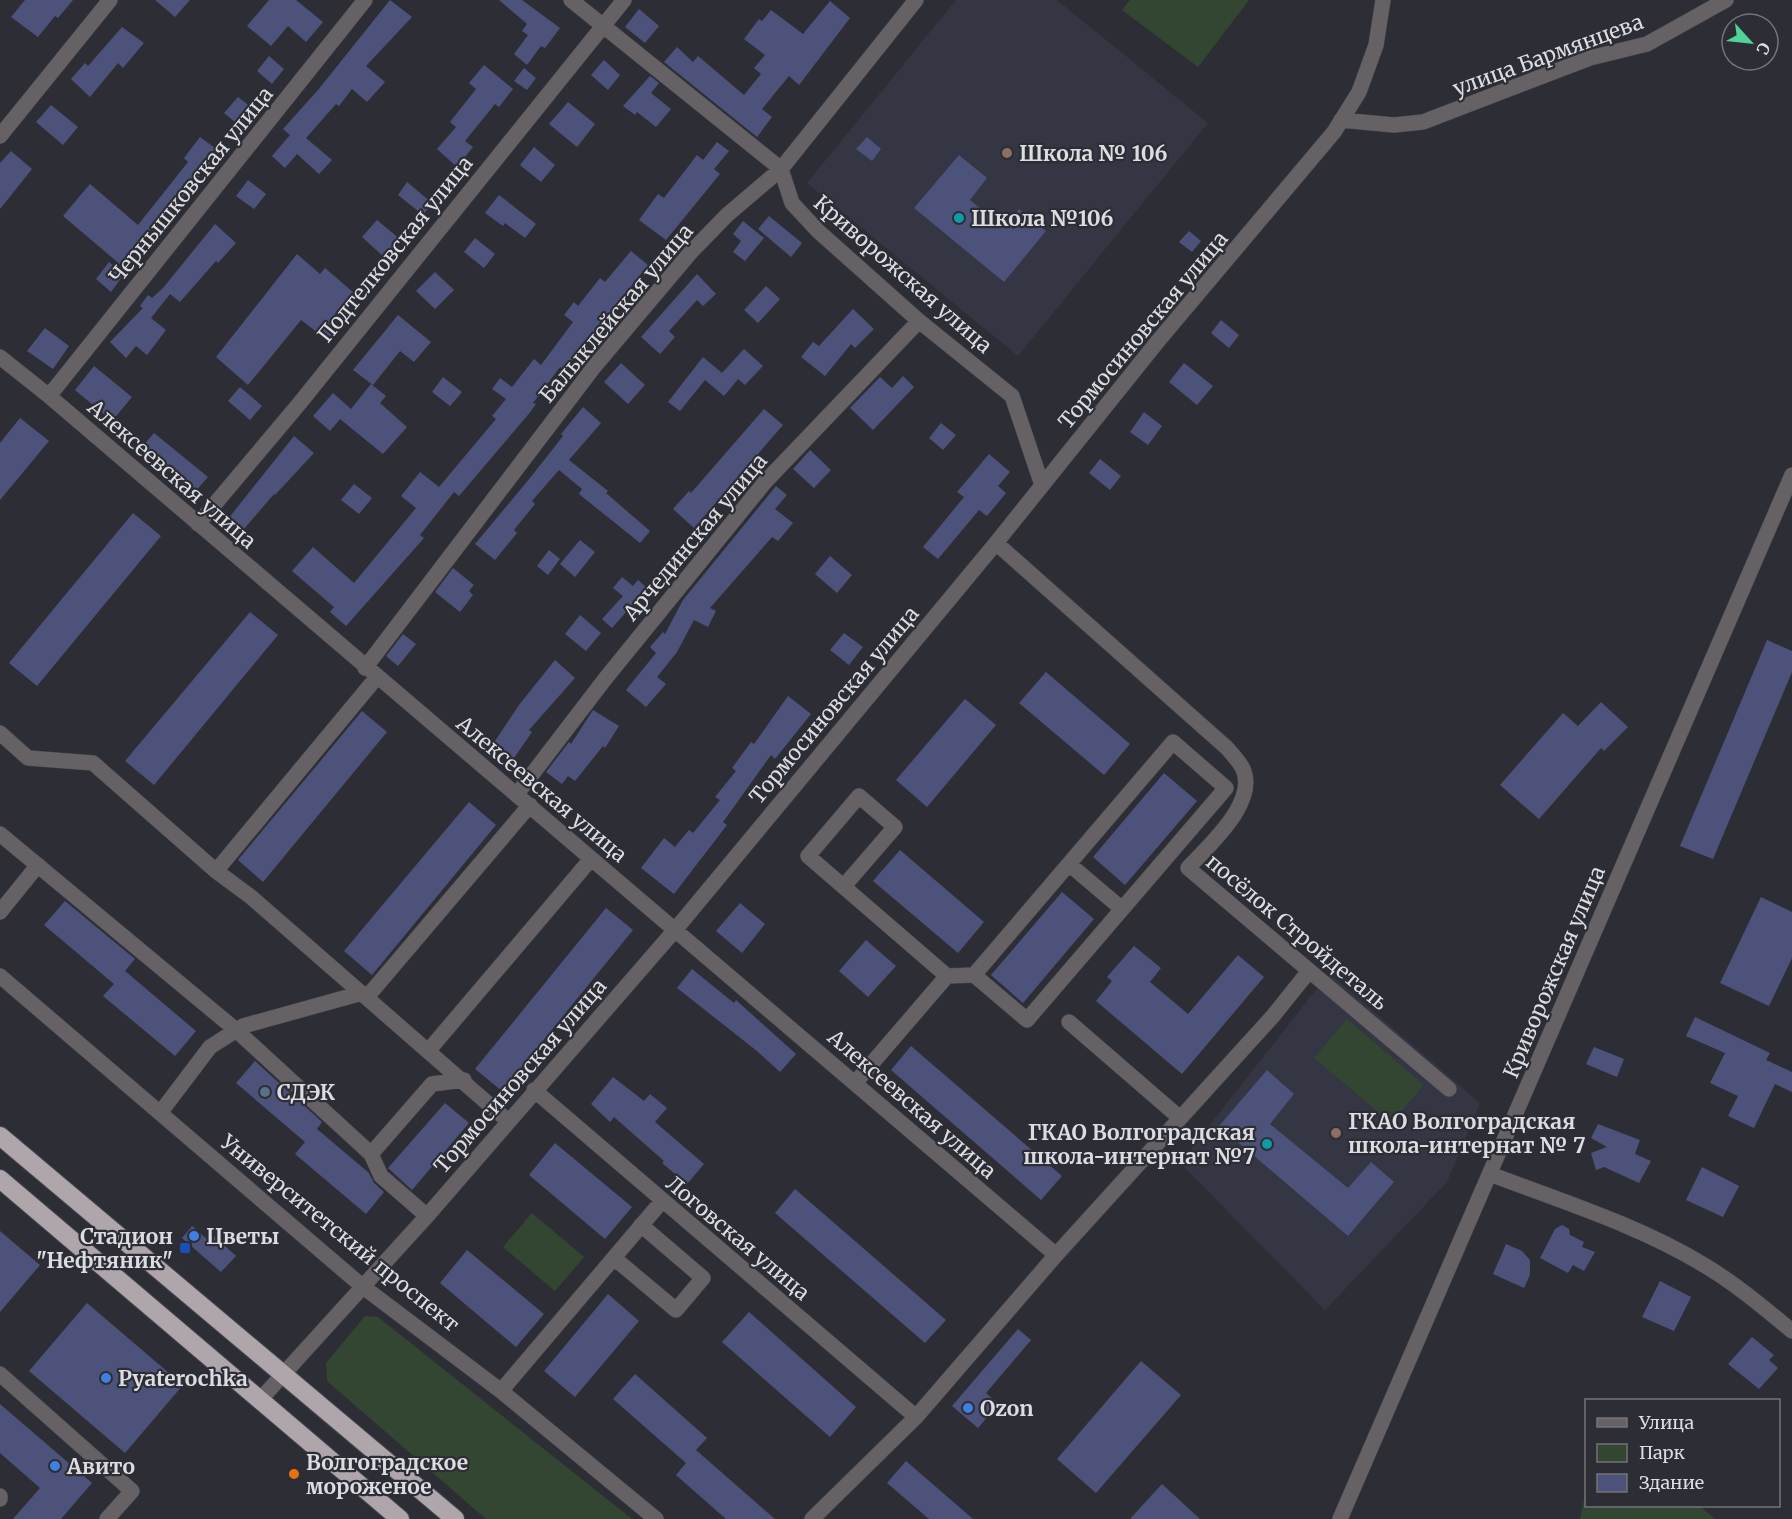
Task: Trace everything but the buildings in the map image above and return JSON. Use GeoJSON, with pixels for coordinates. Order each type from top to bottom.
{"type":"FeatureCollection","features":[{"type":"Feature","properties":{"kind":"highway"},"geometry":{"type":"LineString","coordinates":[[0,1136],[455,1519]]}},
{"type":"Feature","properties":{"kind":"highway"},"geometry":{"type":"LineString","coordinates":[[1,1182],[400,1519]]}},
{"type":"Feature","properties":{"kind":"street"},"geometry":{"type":"LineString","coordinates":[[0,135],[110,0]]}},
{"type":"Feature","properties":{"kind":"street","name":"Чернышковская улица"},"geometry":{"type":"LineString","coordinates":[[49,396],[365,0]]}},
{"type":"Feature","properties":{"kind":"street"},"geometry":{"type":"LineString","coordinates":[[571,0],[781,169]]}},
{"type":"Feature","properties":{"kind":"street","name":"Подтелковская улица"},"geometry":{"type":"LineString","coordinates":[[198,524],[624,0]]}},
{"type":"Feature","properties":{"kind":"street","name":"Балыклейская улица"},"geometry":{"type":"LineString","coordinates":[[216,871],[371,672],[594,367],[692,252],[727,215],[781,169],[916,0]]}},
{"type":"Feature","properties":{"kind":"street","name":"Тормосиновская улица"},"geometry":{"type":"LineString","coordinates":[[259,1401],[427,1216],[675,930],[996,543],[1158,341],[1271,209],[1341,120],[1359,92],[1376,45],[1383,0]]}},
{"type":"Feature","properties":{"kind":"street","name":"улица Бармянцева"},"geometry":{"type":"LineString","coordinates":[[1341,120],[1394,125],[1423,122],[1590,58],[1647,44],[1725,0]]}},
{"type":"Feature","properties":{"kind":"street","name":"Криворожская улица"},"geometry":{"type":"LineString","coordinates":[[781,169],[792,203],[818,231],[920,321],[1012,396],[1042,485]]}},
{"type":"Feature","properties":{"kind":"street","name":"Арчединская улица"},"geometry":{"type":"LineString","coordinates":[[517,794],[605,679],[765,482],[920,321]]}},
{"type":"Feature","properties":{"kind":"street","name":"Алексеевская улица"},"geometry":{"type":"LineString","coordinates":[[2,363],[49,396],[1056,1255]]}},
{"type":"Feature","properties":{"kind":"street","name":"Криворожская улица"},"geometry":{"type":"LineString","coordinates":[[1340,1519],[1792,475]]}},
{"type":"Feature","properties":{"kind":"street","name":"посёлок Стройдеталь"},"geometry":{"type":"LineString","coordinates":[[996,543],[1227,748],[1243,768],[1245,785],[1239,810],[1188,868],[1449,1089]]}},
{"type":"Feature","properties":{"kind":"street"},"geometry":{"type":"LineString","coordinates":[[0,733],[28,758],[93,763],[216,871],[251,897],[464,1080],[508,1121]]}},
{"type":"Feature","properties":{"kind":"street"},"geometry":{"type":"LineString","coordinates":[[844,886],[895,827],[859,796],[808,856],[947,976],[975,975],[1027,1020],[1226,788],[1173,742],[975,975]]}},
{"type":"Feature","properties":{"kind":"street"},"geometry":{"type":"LineString","coordinates":[[160,1113],[210,1047],[236,1030],[365,995],[530,805]]}},
{"type":"Feature","properties":{"kind":"street"},"geometry":{"type":"LineString","coordinates":[[0,834],[236,1030],[371,1154],[381,1176],[427,1216]]}},
{"type":"Feature","properties":{"kind":"street"},"geometry":{"type":"LineString","coordinates":[[1170,852],[1188,868]]}},
{"type":"Feature","properties":{"kind":"street"},"geometry":{"type":"LineString","coordinates":[[429,1050],[591,859]]}},
{"type":"Feature","properties":{"kind":"street"},"geometry":{"type":"LineString","coordinates":[[1069,864],[1122,909]]}},
{"type":"Feature","properties":{"kind":"street"},"geometry":{"type":"LineString","coordinates":[[0,912],[38,865]]}},
{"type":"Feature","properties":{"kind":"street"},"geometry":{"type":"LineString","coordinates":[[812,1519],[916,1417],[1056,1255],[1273,1016],[1309,971]]}},
{"type":"Feature","properties":{"kind":"street","name":"Университетский проспект"},"geometry":{"type":"LineString","coordinates":[[0,976],[362,1286],[501,1391],[656,1519]]}},
{"type":"Feature","properties":{"kind":"street"},"geometry":{"type":"LineString","coordinates":[[855,1083],[947,976]]}},
{"type":"Feature","properties":{"kind":"street"},"geometry":{"type":"LineString","coordinates":[[1068,1022],[1180,1118]]}},
{"type":"Feature","properties":{"kind":"street"},"geometry":{"type":"LineString","coordinates":[[371,1154],[432,1084],[464,1080]]}},
{"type":"Feature","properties":{"kind":"street","name":"Логовская улица"},"geometry":{"type":"LineString","coordinates":[[534,1090],[916,1417]]}},
{"type":"Feature","properties":{"kind":"street"},"geometry":{"type":"LineString","coordinates":[[1490,1174],[1627,1227],[1703,1264],[1742,1290],[1792,1331]]}},
{"type":"Feature","properties":{"kind":"street"},"geometry":{"type":"LineString","coordinates":[[501,1391],[662,1201]]}},
{"type":"Feature","properties":{"kind":"street"},"geometry":{"type":"LineString","coordinates":[[614,1258],[676,1310],[703,1278],[641,1225]]}},
{"type":"Feature","properties":{"kind":"street"},"geometry":{"type":"LineString","coordinates":[[0,1374],[132,1491],[107,1519]]}},
{"type":"Feature","properties":{"kind":"shaded area","name":"Школа № 106"},"geometry":{"type":"Polygon","coordinates":[[[956,0],[1057,0],[1208,123],[1018,356],[807,183],[956,0]]]}},
{"type":"Feature","properties":{"kind":"shaded area","name":"ГКАО Волгоградская школа-интернат № 7"},"geometry":{"type":"Polygon","coordinates":[[[1329,973],[1480,1103],[1447,1182],[1325,1310],[1180,1163],[1329,973]]]}},
{"type":"Feature","properties":{"kind":"green space"},"geometry":{"type":"Polygon","coordinates":[[[1130,0],[1249,0],[1198,67],[1122,10],[1130,0]]]}},
{"type":"Feature","properties":{"kind":"green space"},"geometry":{"type":"Polygon","coordinates":[[[1347,1019],[1424,1085],[1391,1123],[1314,1058],[1347,1019]]]}},
{"type":"Feature","properties":{"kind":"green space"},"geometry":{"type":"Polygon","coordinates":[[[532,1213],[584,1257],[555,1291],[503,1247],[532,1213]]]}},
{"type":"Feature","properties":{"kind":"green space"},"geometry":{"type":"Polygon","coordinates":[[[365,1316],[378,1317],[632,1519],[486,1519],[327,1381],[326,1363],[365,1316]]]}},
{"type":"Feature","properties":{"kind":"green space"},"geometry":{"type":"Polygon","coordinates":[[[1585,1495],[1585,1507],[1701,1507],[1715,1519],[1580,1519],[1585,1495]]]}},
{"type":"Feature","properties":{"kind":"place","name":"Школа № 106"},"geometry":{"type":"Point","coordinates":[1007,153]}},
{"type":"Feature","properties":{"kind":"place","name":"Школа №106"},"geometry":{"type":"Point","coordinates":[959,218]}},
{"type":"Feature","properties":{"kind":"place","name":"СДЭК"},"geometry":{"type":"Point","coordinates":[265,1092]}},
{"type":"Feature","properties":{"kind":"place","name":"ГКАО Волгоградская школа-интернат № 7"},"geometry":{"type":"Point","coordinates":[1336,1133]}},
{"type":"Feature","properties":{"kind":"place","name":"ГКАО Волгоградская школа-интернат №7"},"geometry":{"type":"Point","coordinates":[1267,1144]}},
{"type":"Feature","properties":{"kind":"place","name":"Цветы"},"geometry":{"type":"Point","coordinates":[194,1236]}},
{"type":"Feature","properties":{"kind":"place","name":"Стадион \"Нефтяник\""},"geometry":{"type":"Point","coordinates":[185,1248]}},
{"type":"Feature","properties":{"kind":"place","name":"Pyaterochka"},"geometry":{"type":"Point","coordinates":[106,1378]}},
{"type":"Feature","properties":{"kind":"place","name":"Ozon"},"geometry":{"type":"Point","coordinates":[968,1408]}},
{"type":"Feature","properties":{"kind":"place","name":"Авито"},"geometry":{"type":"Point","coordinates":[55,1466]}},
{"type":"Feature","properties":{"kind":"place","name":"Волгоградское мороженое"},"geometry":{"type":"Point","coordinates":[294,1474]}}]}
